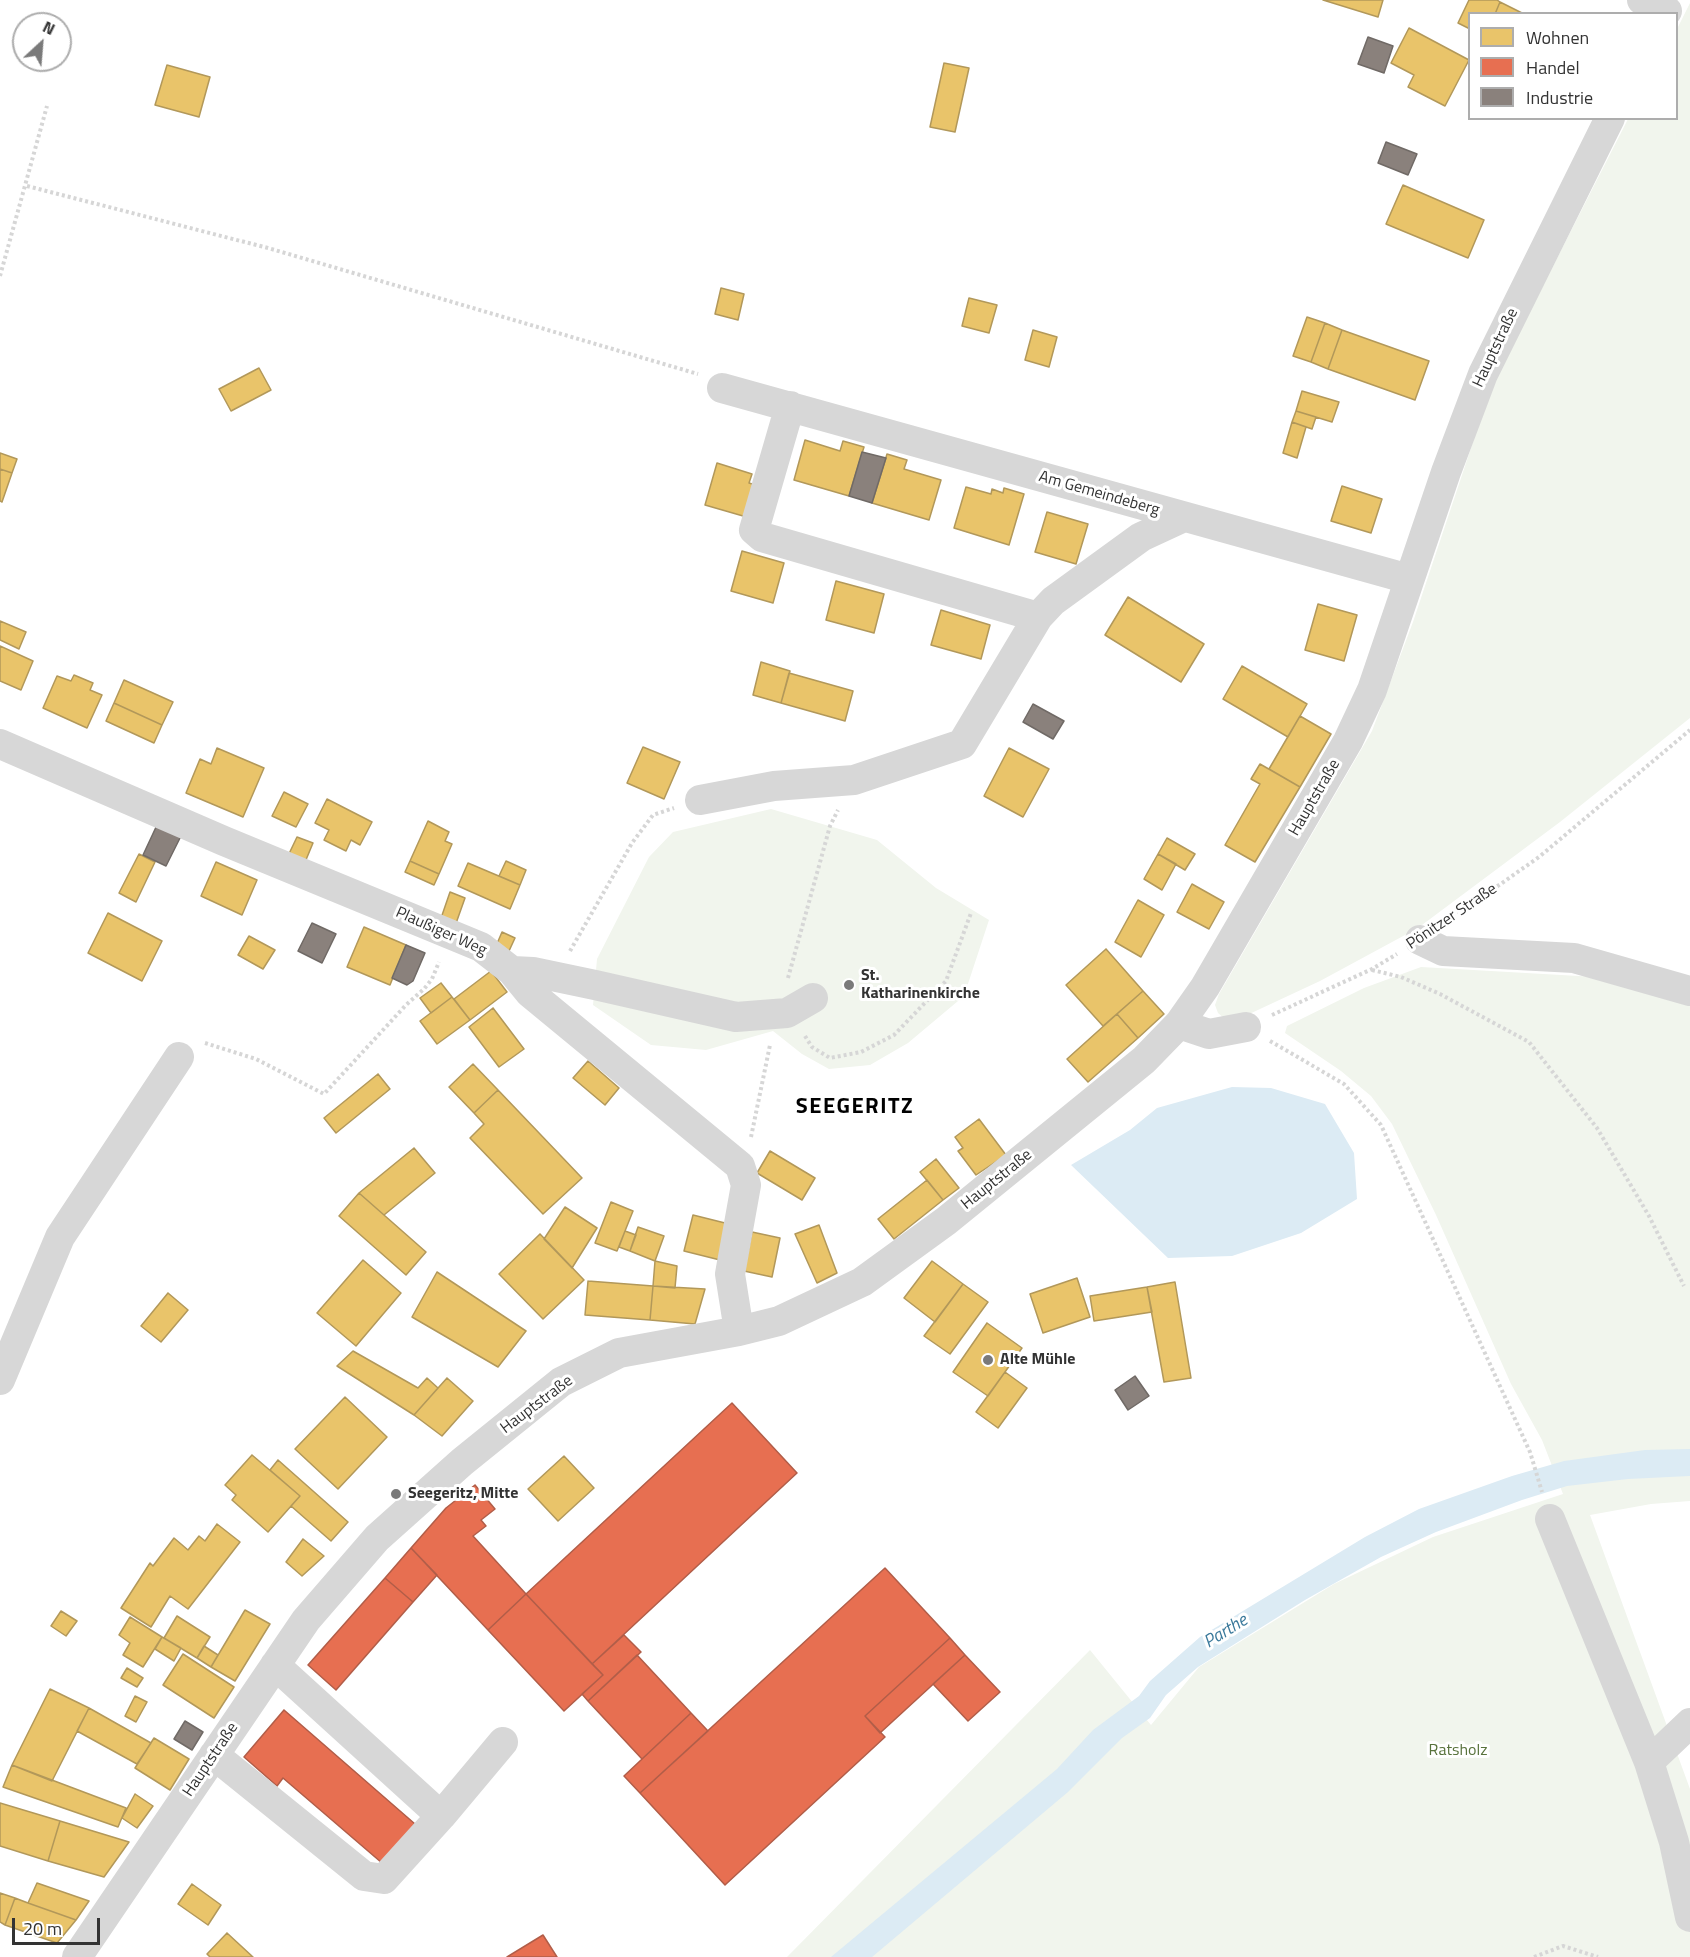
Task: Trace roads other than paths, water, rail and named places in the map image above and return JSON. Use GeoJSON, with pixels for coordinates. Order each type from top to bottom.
{"type":"FeatureCollection","features":[{"type":"Feature","properties":{"kind":"street","name":"Hauptstraße"},"geometry":{"type":"LineString","coordinates":[[77,1957],[306,1620],[377,1538],[462,1462],[561,1382],[620,1353],[739,1331],[779,1321],[862,1282],[904,1254],[1144,1060],[1179,1024],[1205,987],[1348,741],[1372,690],[1409,579],[1483,374],[1609,120]]}},
{"type":"Feature","properties":{"kind":"street","name":"Am Gemeindeberg"},"geometry":{"type":"LineString","coordinates":[[722,388],[1182,518],[1409,579]]}},
{"type":"Feature","properties":{"kind":"street"},"geometry":{"type":"LineString","coordinates":[[790,406],[754,530],[762,537],[1038,617]]}},
{"type":"Feature","properties":{"kind":"street"},"geometry":{"type":"LineString","coordinates":[[700,800],[774,786],[854,780],[962,744],[1038,617],[1053,601],[1141,537],[1182,518]]}},
{"type":"Feature","properties":{"kind":"street","name":"Plaußiger Weg"},"geometry":{"type":"LineString","coordinates":[[0,744],[481,947],[512,971],[530,993],[740,1166],[746,1185],[730,1274],[739,1331]]}},
{"type":"Feature","properties":{"kind":"street"},"geometry":{"type":"LineString","coordinates":[[1420,940],[1443,951],[1574,958],[1690,991]]}},
{"type":"Feature","properties":{"kind":"street"},"geometry":{"type":"LineString","coordinates":[[512,971],[570,980],[736,1017],[787,1013],[813,998]]}},
{"type":"Feature","properties":{"kind":"street"},"geometry":{"type":"LineString","coordinates":[[1179,1024],[1209,1034],[1246,1027]]}},
{"type":"Feature","properties":{"kind":"street"},"geometry":{"type":"LineString","coordinates":[[0,1380],[60,1237],[179,1057]]}},
{"type":"Feature","properties":{"kind":"street"},"geometry":{"type":"LineString","coordinates":[[1550,1518],[1649,1762],[1674,1842],[1690,1917]]}},
{"type":"Feature","properties":{"kind":"street"},"geometry":{"type":"LineString","coordinates":[[275,1665],[441,1816]]}},
{"type":"Feature","properties":{"kind":"street"},"geometry":{"type":"LineString","coordinates":[[1649,1762],[1690,1723]]}},
{"type":"Feature","properties":{"kind":"street"},"geometry":{"type":"LineString","coordinates":[[214,1755],[364,1876],[384,1879],[503,1742]]}},
{"type":"Feature","properties":{"kind":"water"},"geometry":{"type":"Polygon","coordinates":[[[1232,1087],[1271,1088],[1325,1104],[1354,1153],[1357,1199],[1301,1233],[1232,1256],[1168,1258],[1071,1165],[1130,1130],[1157,1108],[1232,1087]]]}},
{"type":"Feature","properties":{"kind":"water","name":"Parthe"},"geometry":{"type":"Polygon","coordinates":[[[1690,1449],[1690,1476],[1628,1479],[1567,1486],[1522,1500],[1436,1532],[1381,1557],[1305,1600],[1198,1667],[1166,1695],[1150,1718],[1122,1738],[1068,1792],[872,1957],[831,1957],[1057,1769],[1093,1730],[1139,1696],[1150,1681],[1200,1637],[1365,1537],[1419,1509],[1512,1476],[1564,1461],[1645,1450],[1690,1449]]]}},
{"type":"Feature","properties":{"kind":"place","name":"St. Katharinenkirche"},"geometry":{"type":"Point","coordinates":[849,985]}},
{"type":"Feature","properties":{"kind":"place","name":"Alte Mühle"},"geometry":{"type":"Point","coordinates":[988,1360]}},
{"type":"Feature","properties":{"kind":"place","name":"Seegeritz, Mitte"},"geometry":{"type":"Point","coordinates":[396,1494]}},
{"type":"Feature","properties":{"kind":"district","name":"SEEGERITZ"},"geometry":{"type":"Point","coordinates":[855,1108]}},
{"type":"Feature","properties":{"kind":"park label","name":"Ratsholz"},"geometry":{"type":"Point","coordinates":[1458,1751]}}]}
